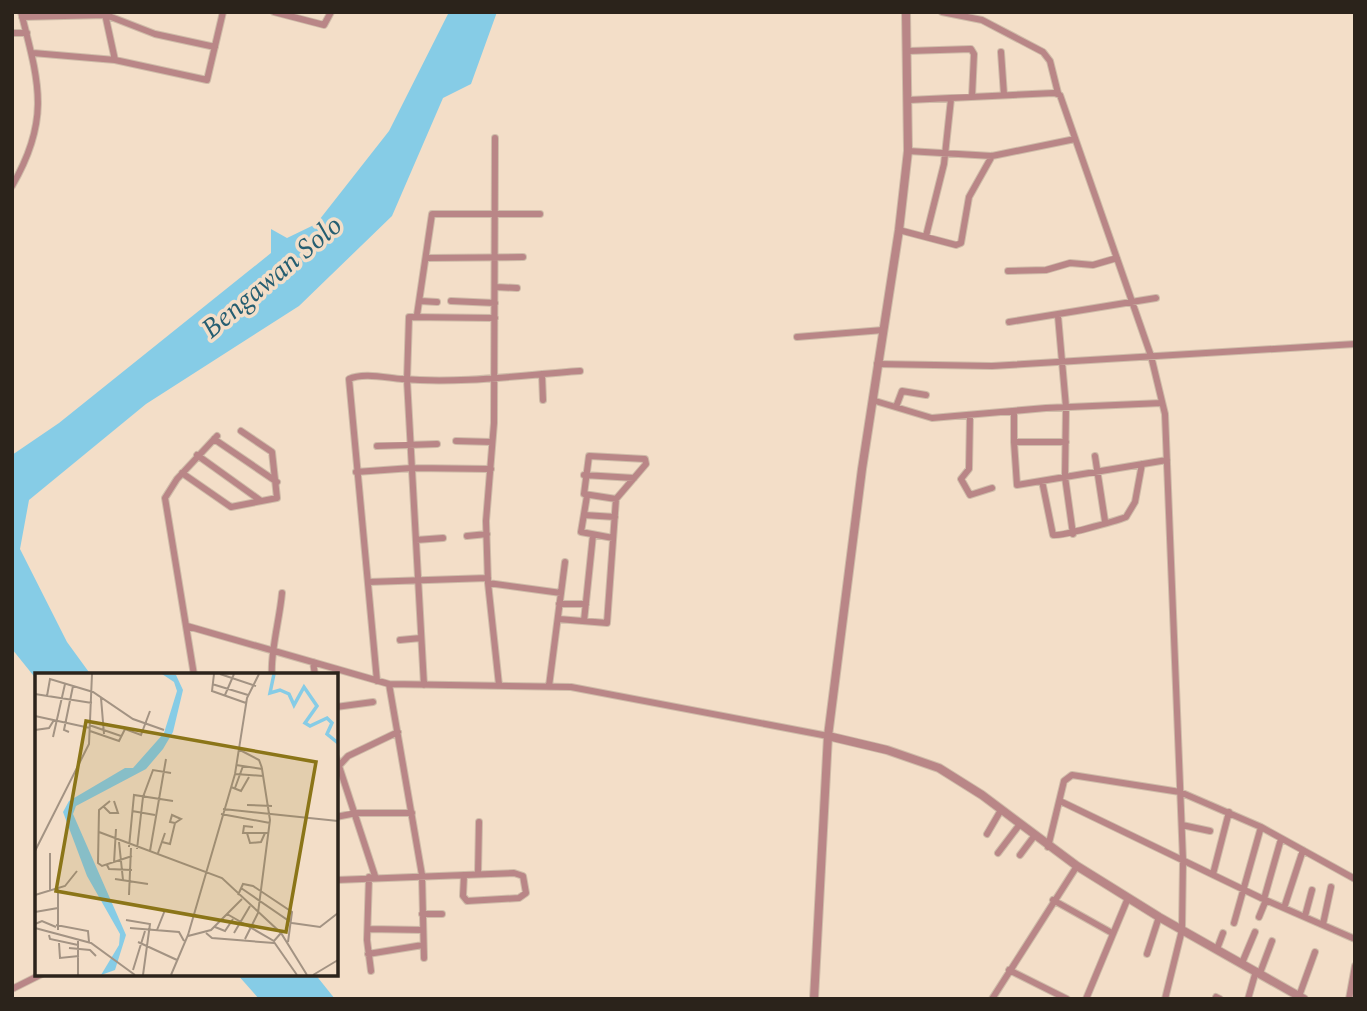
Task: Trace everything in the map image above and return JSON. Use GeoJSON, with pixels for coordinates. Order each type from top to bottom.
{"type":"FeatureCollection","features":[{"type":"Feature","properties":{"kind":"street"},"geometry":{"type":"LineString","coordinates":[[33,53],[116,60],[207,80],[223,12]]}},
{"type":"Feature","properties":{"kind":"street"},"geometry":{"type":"LineString","coordinates":[[274,12],[324,25],[331,12]]}},
{"type":"Feature","properties":{"kind":"street"},"geometry":{"type":"LineString","coordinates":[[814,999],[828,736],[908,151],[906,12]]}},
{"type":"Feature","properties":{"kind":"street"},"geometry":{"type":"LineString","coordinates":[[942,12],[982,20],[1043,52],[1050,61],[1058,93],[1117,258],[1130,303],[1151,356],[1162,403],[1167,460],[1183,860],[1182,930],[1166,999]]}},
{"type":"Feature","properties":{"kind":"street"},"geometry":{"type":"LineString","coordinates":[[12,186],[30,153],[37,127],[39,89],[33,53],[22,15],[105,14],[155,34],[215,47]]}},
{"type":"Feature","properties":{"kind":"street"},"geometry":{"type":"LineString","coordinates":[[105,14],[116,60]]}},
{"type":"Feature","properties":{"kind":"street"},"geometry":{"type":"LineString","coordinates":[[12,33],[27,33]]}},
{"type":"Feature","properties":{"kind":"street"},"geometry":{"type":"LineString","coordinates":[[908,51],[971,49],[974,54],[972,97]]}},
{"type":"Feature","properties":{"kind":"street"},"geometry":{"type":"LineString","coordinates":[[1001,52],[1004,95]]}},
{"type":"Feature","properties":{"kind":"street"},"geometry":{"type":"LineString","coordinates":[[909,100],[1058,93]]}},
{"type":"Feature","properties":{"kind":"street"},"geometry":{"type":"LineString","coordinates":[[926,236],[946,152],[951,99]]}},
{"type":"Feature","properties":{"kind":"street"},"geometry":{"type":"LineString","coordinates":[[495,138],[494,378],[486,534],[499,685]]}},
{"type":"Feature","properties":{"kind":"street"},"geometry":{"type":"LineString","coordinates":[[908,151],[992,156],[1075,139]]}},
{"type":"Feature","properties":{"kind":"street"},"geometry":{"type":"LineString","coordinates":[[899,230],[956,245],[961,243],[969,197],[992,156]]}},
{"type":"Feature","properties":{"kind":"street"},"geometry":{"type":"LineString","coordinates":[[418,315],[433,214],[540,214]]}},
{"type":"Feature","properties":{"kind":"street"},"geometry":{"type":"LineString","coordinates":[[427,258],[523,257]]}},
{"type":"Feature","properties":{"kind":"street"},"geometry":{"type":"LineString","coordinates":[[1008,271],[1046,270],[1070,263],[1093,265],[1117,258]]}},
{"type":"Feature","properties":{"kind":"street"},"geometry":{"type":"LineString","coordinates":[[496,287],[517,288]]}},
{"type":"Feature","properties":{"kind":"street"},"geometry":{"type":"LineString","coordinates":[[1009,322],[1156,298]]}},
{"type":"Feature","properties":{"kind":"street"},"geometry":{"type":"LineString","coordinates":[[420,301],[437,302]]}},
{"type":"Feature","properties":{"kind":"street"},"geometry":{"type":"LineString","coordinates":[[451,302],[495,303]]}},
{"type":"Feature","properties":{"kind":"street"},"geometry":{"type":"LineString","coordinates":[[424,685],[407,380],[409,317],[418,315],[495,318]]}},
{"type":"Feature","properties":{"kind":"street"},"geometry":{"type":"LineString","coordinates":[[1058,316],[1066,407],[1065,477],[1073,534]]}},
{"type":"Feature","properties":{"kind":"street"},"geometry":{"type":"LineString","coordinates":[[797,337],[883,330]]}},
{"type":"Feature","properties":{"kind":"street"},"geometry":{"type":"LineString","coordinates":[[877,365],[992,366],[1355,344]]}},
{"type":"Feature","properties":{"kind":"street"},"geometry":{"type":"LineString","coordinates":[[377,681],[349,379],[359,376],[407,380],[494,378],[580,371]]}},
{"type":"Feature","properties":{"kind":"street"},"geometry":{"type":"LineString","coordinates":[[542,374],[543,400]]}},
{"type":"Feature","properties":{"kind":"street"},"geometry":{"type":"LineString","coordinates":[[896,407],[902,391],[926,395]]}},
{"type":"Feature","properties":{"kind":"street"},"geometry":{"type":"LineString","coordinates":[[872,400],[926,418],[1162,403]]}},
{"type":"Feature","properties":{"kind":"street"},"geometry":{"type":"LineString","coordinates":[[1014,411],[1017,485],[1167,460]]}},
{"type":"Feature","properties":{"kind":"street"},"geometry":{"type":"LineString","coordinates":[[970,415],[969,469],[961,478],[970,495],[992,488]]}},
{"type":"Feature","properties":{"kind":"street"},"geometry":{"type":"LineString","coordinates":[[180,476],[231,507],[277,498],[272,452],[241,432]]}},
{"type":"Feature","properties":{"kind":"street"},"geometry":{"type":"LineString","coordinates":[[194,673],[165,502],[180,476],[215,438],[277,482]]}},
{"type":"Feature","properties":{"kind":"street"},"geometry":{"type":"LineString","coordinates":[[456,441],[492,442]]}},
{"type":"Feature","properties":{"kind":"street"},"geometry":{"type":"LineString","coordinates":[[1014,442],[1066,442]]}},
{"type":"Feature","properties":{"kind":"street"},"geometry":{"type":"LineString","coordinates":[[377,446],[437,444]]}},
{"type":"Feature","properties":{"kind":"street"},"geometry":{"type":"LineString","coordinates":[[197,455],[261,501]]}},
{"type":"Feature","properties":{"kind":"street"},"geometry":{"type":"LineString","coordinates":[[558,619],[607,622],[616,499],[646,464],[645,459],[589,456],[584,475],[583,490],[587,496],[581,532],[613,538]]}},
{"type":"Feature","properties":{"kind":"street"},"geometry":{"type":"LineString","coordinates":[[1095,456],[1105,521]]}},
{"type":"Feature","properties":{"kind":"street"},"geometry":{"type":"LineString","coordinates":[[1042,481],[1053,535],[1073,534],[1105,521],[1123,518],[1131,510],[1142,464]]}},
{"type":"Feature","properties":{"kind":"street"},"geometry":{"type":"LineString","coordinates":[[356,472],[412,468],[491,469]]}},
{"type":"Feature","properties":{"kind":"street"},"geometry":{"type":"LineString","coordinates":[[584,475],[634,478]]}},
{"type":"Feature","properties":{"kind":"street"},"geometry":{"type":"LineString","coordinates":[[587,496],[616,499]]}},
{"type":"Feature","properties":{"kind":"street"},"geometry":{"type":"LineString","coordinates":[[584,515],[615,517]]}},
{"type":"Feature","properties":{"kind":"street"},"geometry":{"type":"LineString","coordinates":[[467,536],[486,534]]}},
{"type":"Feature","properties":{"kind":"street"},"geometry":{"type":"LineString","coordinates":[[584,621],[593,535]]}},
{"type":"Feature","properties":{"kind":"street"},"geometry":{"type":"LineString","coordinates":[[416,540],[443,538]]}},
{"type":"Feature","properties":{"kind":"street"},"geometry":{"type":"LineString","coordinates":[[549,686],[565,562]]}},
{"type":"Feature","properties":{"kind":"street"},"geometry":{"type":"LineString","coordinates":[[368,582],[488,581],[561,593]]}},
{"type":"Feature","properties":{"kind":"street"},"geometry":{"type":"LineString","coordinates":[[272,673],[282,593]]}},
{"type":"Feature","properties":{"kind":"street"},"geometry":{"type":"LineString","coordinates":[[559,604],[586,604]]}},
{"type":"Feature","properties":{"kind":"street"},"geometry":{"type":"LineString","coordinates":[[187,626],[389,684],[549,686],[650,701],[887,750],[930,764],[962,782],[1077,866],[1159,917],[1301,998],[1315,952]]}},
{"type":"Feature","properties":{"kind":"street"},"geometry":{"type":"LineString","coordinates":[[400,639],[421,638]]}},
{"type":"Feature","properties":{"kind":"street"},"geometry":{"type":"LineString","coordinates":[[313,662],[315,673]]}},
{"type":"Feature","properties":{"kind":"street"},"geometry":{"type":"LineString","coordinates":[[389,684],[422,875],[424,958]]}},
{"type":"Feature","properties":{"kind":"street"},"geometry":{"type":"LineString","coordinates":[[338,707],[373,702]]}},
{"type":"Feature","properties":{"kind":"street"},"geometry":{"type":"LineString","coordinates":[[338,767],[348,756],[398,732]]}},
{"type":"Feature","properties":{"kind":"street"},"geometry":{"type":"LineString","coordinates":[[338,770],[356,813],[372,877],[368,929],[371,971]]}},
{"type":"Feature","properties":{"kind":"street"},"geometry":{"type":"LineString","coordinates":[[1048,846],[1065,778],[1072,775],[1180,792],[1261,827],[1355,879]]}},
{"type":"Feature","properties":{"kind":"street"},"geometry":{"type":"LineString","coordinates":[[1060,801],[1265,900],[1355,939]]}},
{"type":"Feature","properties":{"kind":"street"},"geometry":{"type":"LineString","coordinates":[[987,834],[1001,810]]}},
{"type":"Feature","properties":{"kind":"street"},"geometry":{"type":"LineString","coordinates":[[1213,874],[1229,812]]}},
{"type":"Feature","properties":{"kind":"street"},"geometry":{"type":"LineString","coordinates":[[338,817],[356,813],[412,813]]}},
{"type":"Feature","properties":{"kind":"street"},"geometry":{"type":"LineString","coordinates":[[478,822],[478,874]]}},
{"type":"Feature","properties":{"kind":"street"},"geometry":{"type":"LineString","coordinates":[[998,853],[1020,824]]}},
{"type":"Feature","properties":{"kind":"street"},"geometry":{"type":"LineString","coordinates":[[1182,825],[1210,831]]}},
{"type":"Feature","properties":{"kind":"street"},"geometry":{"type":"LineString","coordinates":[[1234,923],[1261,827]]}},
{"type":"Feature","properties":{"kind":"street"},"geometry":{"type":"LineString","coordinates":[[1020,855],[1035,835]]}},
{"type":"Feature","properties":{"kind":"street"},"geometry":{"type":"LineString","coordinates":[[1259,917],[1281,839]]}},
{"type":"Feature","properties":{"kind":"street"},"geometry":{"type":"LineString","coordinates":[[1284,908],[1303,850]]}},
{"type":"Feature","properties":{"kind":"street"},"geometry":{"type":"LineString","coordinates":[[992,999],[1077,866]]}},
{"type":"Feature","properties":{"kind":"street"},"geometry":{"type":"LineString","coordinates":[[338,880],[422,875],[522,874],[526,893],[519,898],[467,901],[463,896],[464,875]]}},
{"type":"Feature","properties":{"kind":"street"},"geometry":{"type":"LineString","coordinates":[[1323,924],[1331,887]]}},
{"type":"Feature","properties":{"kind":"street"},"geometry":{"type":"LineString","coordinates":[[1305,916],[1312,890]]}},
{"type":"Feature","properties":{"kind":"street"},"geometry":{"type":"LineString","coordinates":[[1086,999],[1128,898]]}},
{"type":"Feature","properties":{"kind":"street"},"geometry":{"type":"LineString","coordinates":[[1054,900],[1112,933]]}},
{"type":"Feature","properties":{"kind":"street"},"geometry":{"type":"LineString","coordinates":[[422,914],[442,914]]}},
{"type":"Feature","properties":{"kind":"street"},"geometry":{"type":"LineString","coordinates":[[1147,954],[1159,917]]}},
{"type":"Feature","properties":{"kind":"street"},"geometry":{"type":"LineString","coordinates":[[368,929],[423,930]]}},
{"type":"Feature","properties":{"kind":"street"},"geometry":{"type":"LineString","coordinates":[[1242,963],[1255,932]]}},
{"type":"Feature","properties":{"kind":"street"},"geometry":{"type":"LineString","coordinates":[[1217,949],[1223,933]]}},
{"type":"Feature","properties":{"kind":"street"},"geometry":{"type":"LineString","coordinates":[[1248,999],[1272,941]]}},
{"type":"Feature","properties":{"kind":"street"},"geometry":{"type":"LineString","coordinates":[[368,954],[423,945]]}},
{"type":"Feature","properties":{"kind":"street"},"geometry":{"type":"LineString","coordinates":[[1349,999],[1355,966]]}},
{"type":"Feature","properties":{"kind":"street"},"geometry":{"type":"LineString","coordinates":[[1009,970],[1067,999]]}},
{"type":"Feature","properties":{"kind":"street"},"geometry":{"type":"LineString","coordinates":[[12,989],[38,976]]}},
{"type":"Feature","properties":{"kind":"street"},"geometry":{"type":"LineString","coordinates":[[1045,999],[1049,991]]}},
{"type":"Feature","properties":{"kind":"water","name":"Bengawan Solo"},"geometry":{"type":"Polygon","coordinates":[[[449,12],[497,12],[471,84],[443,98],[392,216],[299,306],[146,404],[29,500],[20,549],[67,642],[90,673],[35,673],[35,678],[12,649],[12,455],[59,423],[271,253],[271,229],[287,238],[316,224],[389,131],[449,12]]]}},
{"type":"Feature","properties":{"kind":"water"},"geometry":{"type":"Polygon","coordinates":[[[239,976],[317,976],[335,999],[259,999],[239,976]]]}}]}
